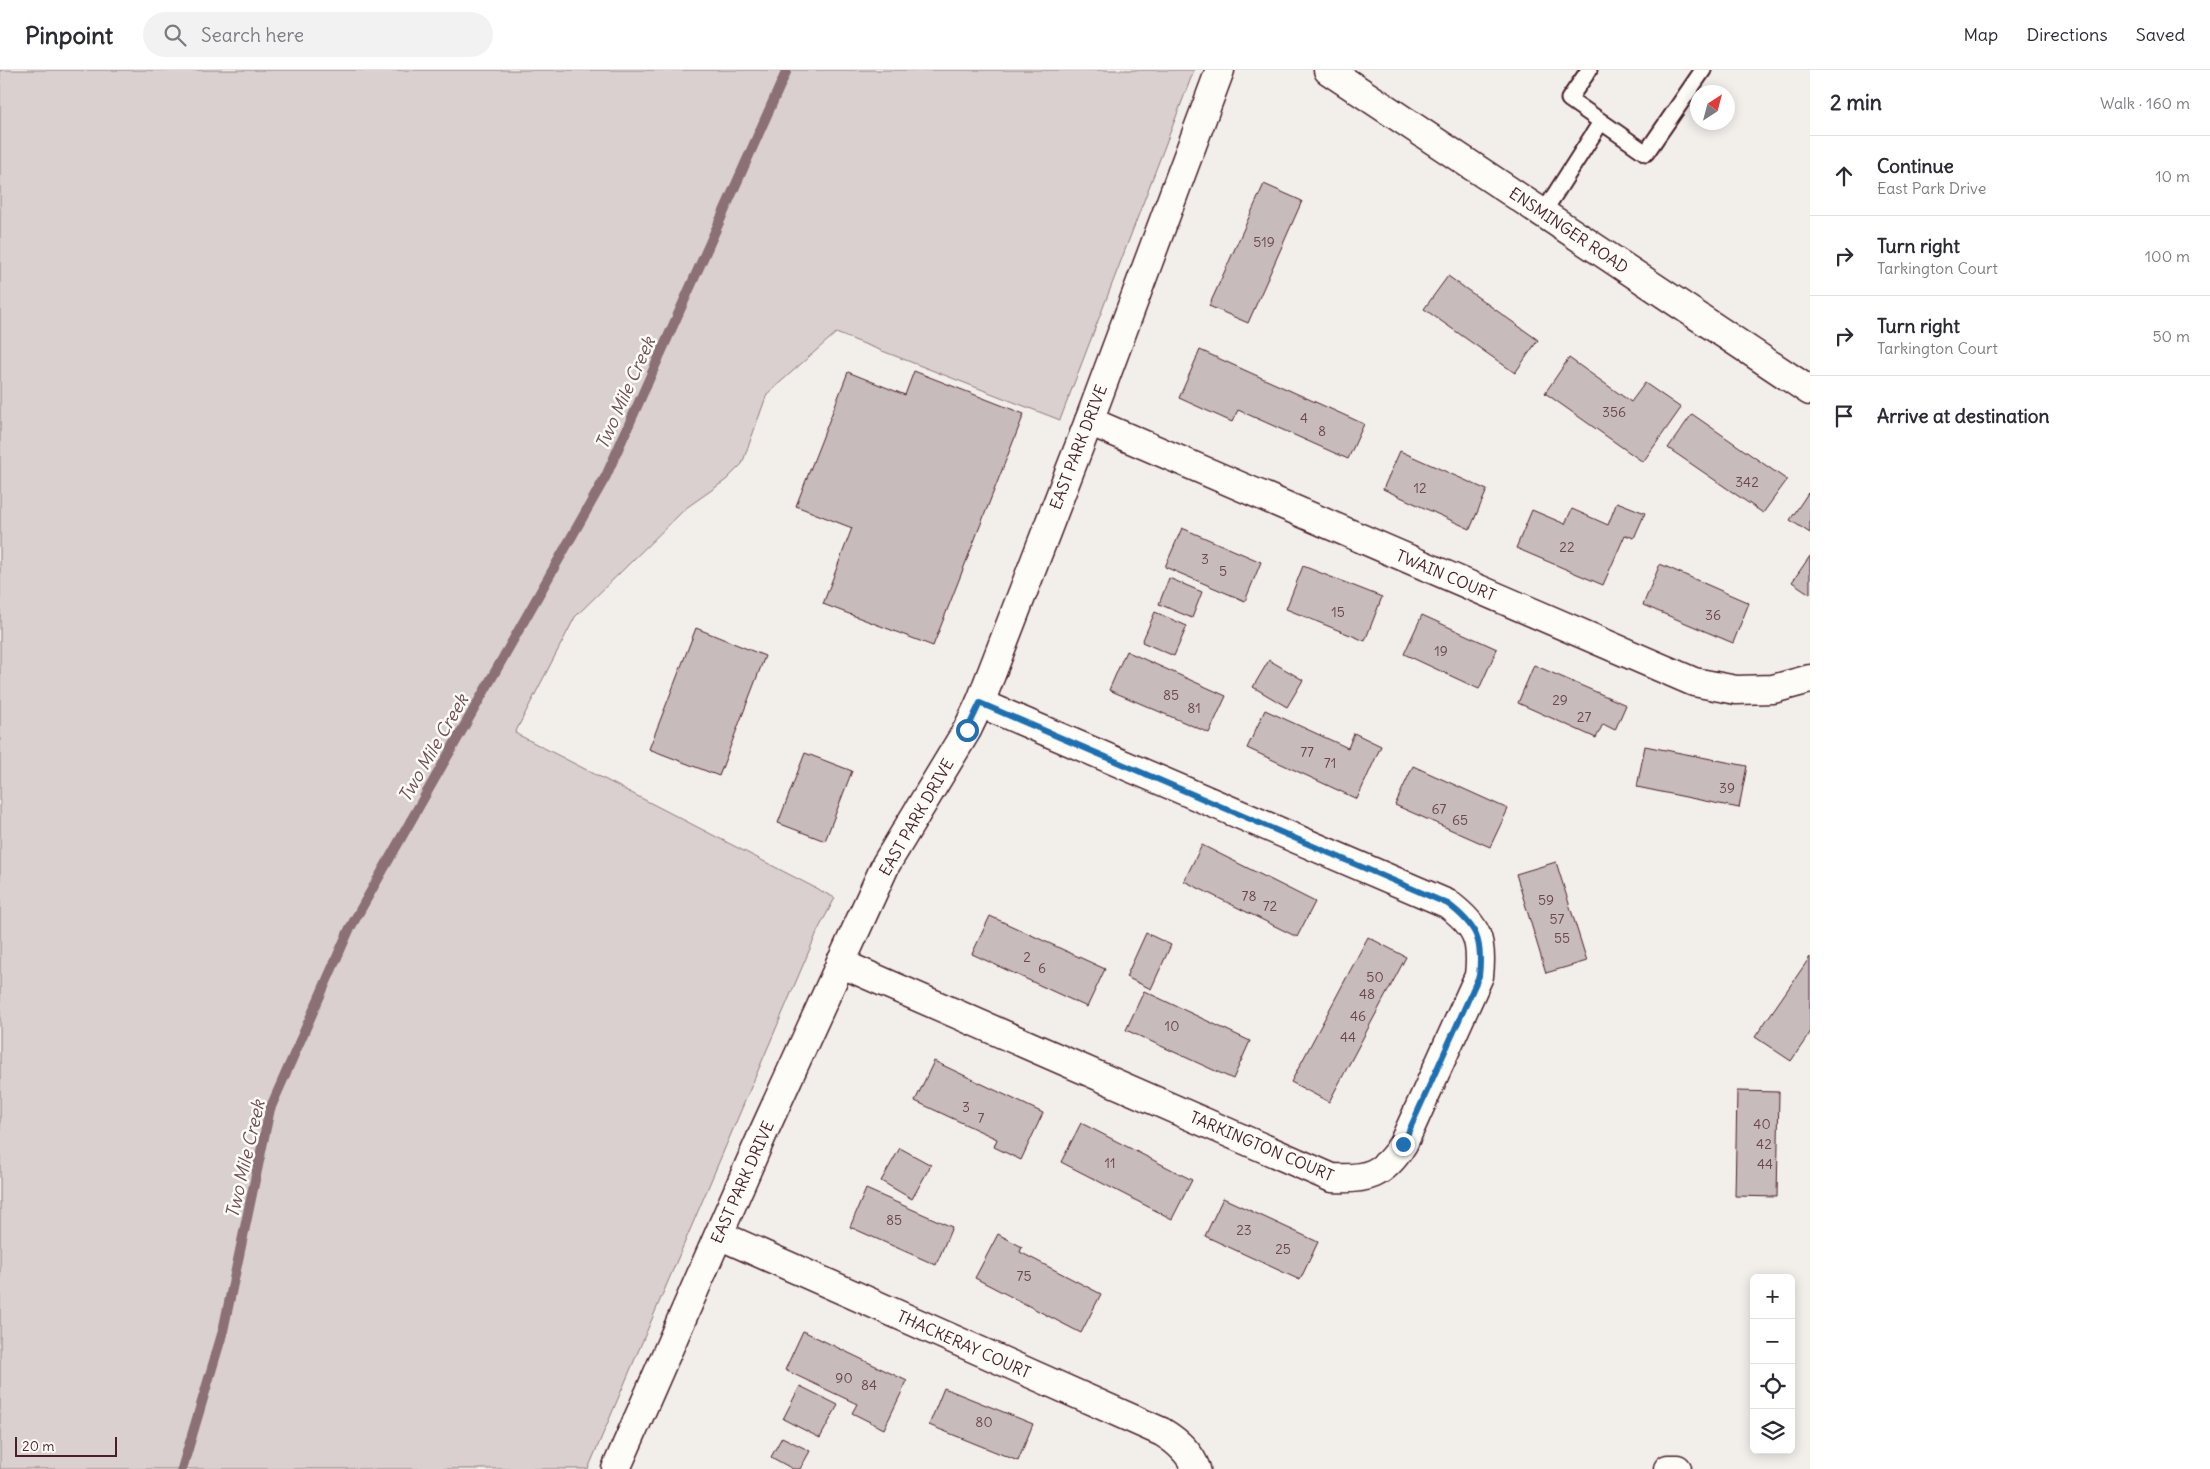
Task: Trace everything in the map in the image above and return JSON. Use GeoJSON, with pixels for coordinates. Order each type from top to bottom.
{"type":"FeatureCollection","features":[{"type":"Feature","properties":{"kind":"street","name":"EAST PARK DRIVE"},"geometry":{"type":"LineString","coordinates":[[616,1469],[718,1235],[886,864],[967,730],[980,703],[1089,421],[1220,70]]}},
{"type":"Feature","properties":{"kind":"street","name":"ENSMINGER ROAD"},"geometry":{"type":"LineString","coordinates":[[1328,70],[1810,391]]}},
{"type":"Feature","properties":{"kind":"street","name":"TWAIN COURT"},"geometry":{"type":"LineString","coordinates":[[1089,421],[1694,682],[1736,690],[1773,689],[1810,679]]}},
{"type":"Feature","properties":{"kind":"street","name":"TARKINGTON COURT"},"geometry":{"type":"LineString","coordinates":[[840,963],[1332,1178],[1356,1180],[1376,1172],[1395,1157],[1403,1144],[1479,976],[1481,955],[1476,935],[1466,918],[1448,904],[980,703]]}},
{"type":"Feature","properties":{"kind":"street","name":"THACKERAY COURT"},"geometry":{"type":"LineString","coordinates":[[718,1235],[1162,1432],[1176,1441],[1193,1460],[1196,1469]]}},
{"type":"Feature","properties":{"kind":"street"},"geometry":{"type":"LineString","coordinates":[[1668,1469],[1677,1469]]}},
{"type":"Feature","properties":{"kind":"lane"},"geometry":{"type":"LineString","coordinates":[[1589,70],[1569,99],[1646,153],[1703,70]]}},
{"type":"Feature","properties":{"kind":"lane"},"geometry":{"type":"LineString","coordinates":[[1543,213],[1601,122]]}},
{"type":"Feature","properties":{"kind":"shaded area"},"geometry":{"type":"Polygon","coordinates":[[[0,70],[1194,70],[1060,420],[836,333],[767,394],[742,464],[726,480],[686,508],[575,617],[515,733],[835,898],[818,930],[588,1469],[0,1469],[0,70]]]}},
{"type":"Feature","properties":{"kind":"building"},"geometry":{"type":"Polygon","coordinates":[[[1264,184],[1302,201],[1248,323],[1209,306],[1264,184]]]}},
{"type":"Feature","properties":{"kind":"building"},"geometry":{"type":"Polygon","coordinates":[[[1448,276],[1538,340],[1515,373],[1424,309],[1448,276]]]}},
{"type":"Feature","properties":{"kind":"building"},"geometry":{"type":"Polygon","coordinates":[[[1200,350],[1364,424],[1348,459],[1238,410],[1232,422],[1179,398],[1200,350]]]}},
{"type":"Feature","properties":{"kind":"building"},"geometry":{"type":"Polygon","coordinates":[[[1569,358],[1631,402],[1645,383],[1681,408],[1643,462],[1545,393],[1569,358]]]}},
{"type":"Feature","properties":{"kind":"building"},"geometry":{"type":"Polygon","coordinates":[[[914,371],[1024,414],[933,646],[823,604],[852,528],[796,506],[848,372],[905,395],[914,371]]]}},
{"type":"Feature","properties":{"kind":"building"},"geometry":{"type":"Polygon","coordinates":[[[1692,414],[1787,480],[1763,513],[1668,448],[1692,414]]]}},
{"type":"Feature","properties":{"kind":"building"},"geometry":{"type":"Polygon","coordinates":[[[1400,451],[1487,490],[1470,529],[1383,489],[1400,451]]]}},
{"type":"Feature","properties":{"kind":"building"},"geometry":{"type":"Polygon","coordinates":[[[1808,493],[1810,495],[1810,533],[1790,520],[1808,493]]]}},
{"type":"Feature","properties":{"kind":"building"},"geometry":{"type":"Polygon","coordinates":[[[1617,502],[1645,513],[1634,538],[1625,535],[1603,585],[1516,548],[1532,510],[1565,524],[1572,509],[1608,525],[1617,502]]]}},
{"type":"Feature","properties":{"kind":"building"},"geometry":{"type":"Polygon","coordinates":[[[1182,528],[1261,562],[1245,601],[1165,567],[1182,528]]]}},
{"type":"Feature","properties":{"kind":"building"},"geometry":{"type":"Polygon","coordinates":[[[1810,556],[1810,594],[1792,582],[1810,556]]]}},
{"type":"Feature","properties":{"kind":"building"},"geometry":{"type":"Polygon","coordinates":[[[1660,564],[1749,603],[1733,643],[1643,605],[1660,564]]]}},
{"type":"Feature","properties":{"kind":"building"},"geometry":{"type":"Polygon","coordinates":[[[1303,566],[1382,597],[1365,641],[1286,609],[1303,566]]]}},
{"type":"Feature","properties":{"kind":"building"},"geometry":{"type":"Polygon","coordinates":[[[1169,578],[1202,592],[1192,618],[1159,604],[1169,578]]]}},
{"type":"Feature","properties":{"kind":"building"},"geometry":{"type":"Polygon","coordinates":[[[1155,612],[1187,626],[1174,656],[1142,642],[1155,612]]]}},
{"type":"Feature","properties":{"kind":"building"},"geometry":{"type":"Polygon","coordinates":[[[1422,615],[1497,649],[1479,689],[1404,654],[1422,615]]]}},
{"type":"Feature","properties":{"kind":"building"},"geometry":{"type":"Polygon","coordinates":[[[696,628],[765,656],[719,776],[649,749],[696,628]]]}},
{"type":"Feature","properties":{"kind":"building"},"geometry":{"type":"Polygon","coordinates":[[[1126,651],[1226,696],[1209,733],[1109,690],[1126,651]]]}},
{"type":"Feature","properties":{"kind":"building"},"geometry":{"type":"Polygon","coordinates":[[[1269,660],[1303,680],[1287,707],[1253,687],[1269,660]]]}},
{"type":"Feature","properties":{"kind":"building"},"geometry":{"type":"Polygon","coordinates":[[[1534,665],[1626,705],[1615,730],[1603,724],[1596,738],[1518,703],[1534,665]]]}},
{"type":"Feature","properties":{"kind":"building"},"geometry":{"type":"Polygon","coordinates":[[[1265,710],[1348,748],[1354,733],[1381,746],[1357,799],[1247,748],[1265,710]]]}},
{"type":"Feature","properties":{"kind":"building"},"geometry":{"type":"Polygon","coordinates":[[[1645,746],[1747,766],[1739,808],[1637,787],[1645,746]]]}},
{"type":"Feature","properties":{"kind":"building"},"geometry":{"type":"Polygon","coordinates":[[[805,753],[852,771],[825,841],[778,823],[805,753]]]}},
{"type":"Feature","properties":{"kind":"building"},"geometry":{"type":"Polygon","coordinates":[[[1413,766],[1508,809],[1490,847],[1395,805],[1413,766]]]}},
{"type":"Feature","properties":{"kind":"building"},"geometry":{"type":"Polygon","coordinates":[[[1202,845],[1315,902],[1297,937],[1184,881],[1202,845]]]}},
{"type":"Feature","properties":{"kind":"building"},"geometry":{"type":"Polygon","coordinates":[[[1556,862],[1587,961],[1546,973],[1516,874],[1556,862]]]}},
{"type":"Feature","properties":{"kind":"building"},"geometry":{"type":"Polygon","coordinates":[[[990,916],[1105,969],[1087,1007],[972,954],[990,916]]]}},
{"type":"Feature","properties":{"kind":"building"},"geometry":{"type":"Polygon","coordinates":[[[1146,933],[1171,945],[1151,989],[1126,977],[1146,933]]]}},
{"type":"Feature","properties":{"kind":"building"},"geometry":{"type":"Polygon","coordinates":[[[1368,937],[1406,957],[1329,1102],[1291,1082],[1368,937]]]}},
{"type":"Feature","properties":{"kind":"building"},"geometry":{"type":"Polygon","coordinates":[[[1810,957],[1810,1033],[1791,1061],[1755,1037],[1810,957]]]}},
{"type":"Feature","properties":{"kind":"building"},"geometry":{"type":"Polygon","coordinates":[[[1144,991],[1250,1041],[1233,1079],[1126,1030],[1144,991]]]}},
{"type":"Feature","properties":{"kind":"building"},"geometry":{"type":"Polygon","coordinates":[[[934,1061],[1043,1113],[1021,1160],[994,1147],[997,1139],[915,1101],[934,1061]]]}},
{"type":"Feature","properties":{"kind":"building"},"geometry":{"type":"Polygon","coordinates":[[[1737,1091],[1779,1092],[1777,1197],[1735,1196],[1737,1091]]]}},
{"type":"Feature","properties":{"kind":"building"},"geometry":{"type":"Polygon","coordinates":[[[1081,1123],[1192,1180],[1172,1219],[1061,1162],[1081,1123]]]}},
{"type":"Feature","properties":{"kind":"building"},"geometry":{"type":"Polygon","coordinates":[[[900,1148],[931,1165],[912,1199],[881,1181],[900,1148]]]}},
{"type":"Feature","properties":{"kind":"building"},"geometry":{"type":"Polygon","coordinates":[[[866,1189],[952,1227],[936,1265],[850,1227],[866,1189]]]}},
{"type":"Feature","properties":{"kind":"building"},"geometry":{"type":"Polygon","coordinates":[[[1223,1198],[1318,1242],[1300,1280],[1205,1236],[1223,1198]]]}},
{"type":"Feature","properties":{"kind":"building"},"geometry":{"type":"Polygon","coordinates":[[[998,1234],[1022,1247],[1020,1252],[1101,1294],[1081,1333],[975,1278],[998,1234]]]}},
{"type":"Feature","properties":{"kind":"building"},"geometry":{"type":"Polygon","coordinates":[[[803,1331],[907,1381],[884,1429],[852,1413],[857,1404],[785,1370],[803,1331]]]}},
{"type":"Feature","properties":{"kind":"building"},"geometry":{"type":"Polygon","coordinates":[[[800,1386],[838,1405],[820,1438],[783,1419],[800,1386]]]}},
{"type":"Feature","properties":{"kind":"building"},"geometry":{"type":"Polygon","coordinates":[[[944,1388],[1033,1424],[1018,1461],[929,1425],[944,1388]]]}},
{"type":"Feature","properties":{"kind":"building"},"geometry":{"type":"Polygon","coordinates":[[[782,1437],[810,1451],[800,1469],[793,1469],[771,1457],[782,1437]]]}},
{"type":"Feature","properties":{"kind":"waterway","name":"Two Mile Creek"},"geometry":{"type":"LineString","coordinates":[[182,1469],[223,1331],[270,1109],[349,930],[606,476],[787,70]]}},
{"type":"Feature","properties":{"kind":"route"},"geometry":{"type":"LineString","coordinates":[[967,730],[980,703],[1448,904],[1466,918],[1476,935],[1481,955],[1479,976],[1403,1144]]}}]}
